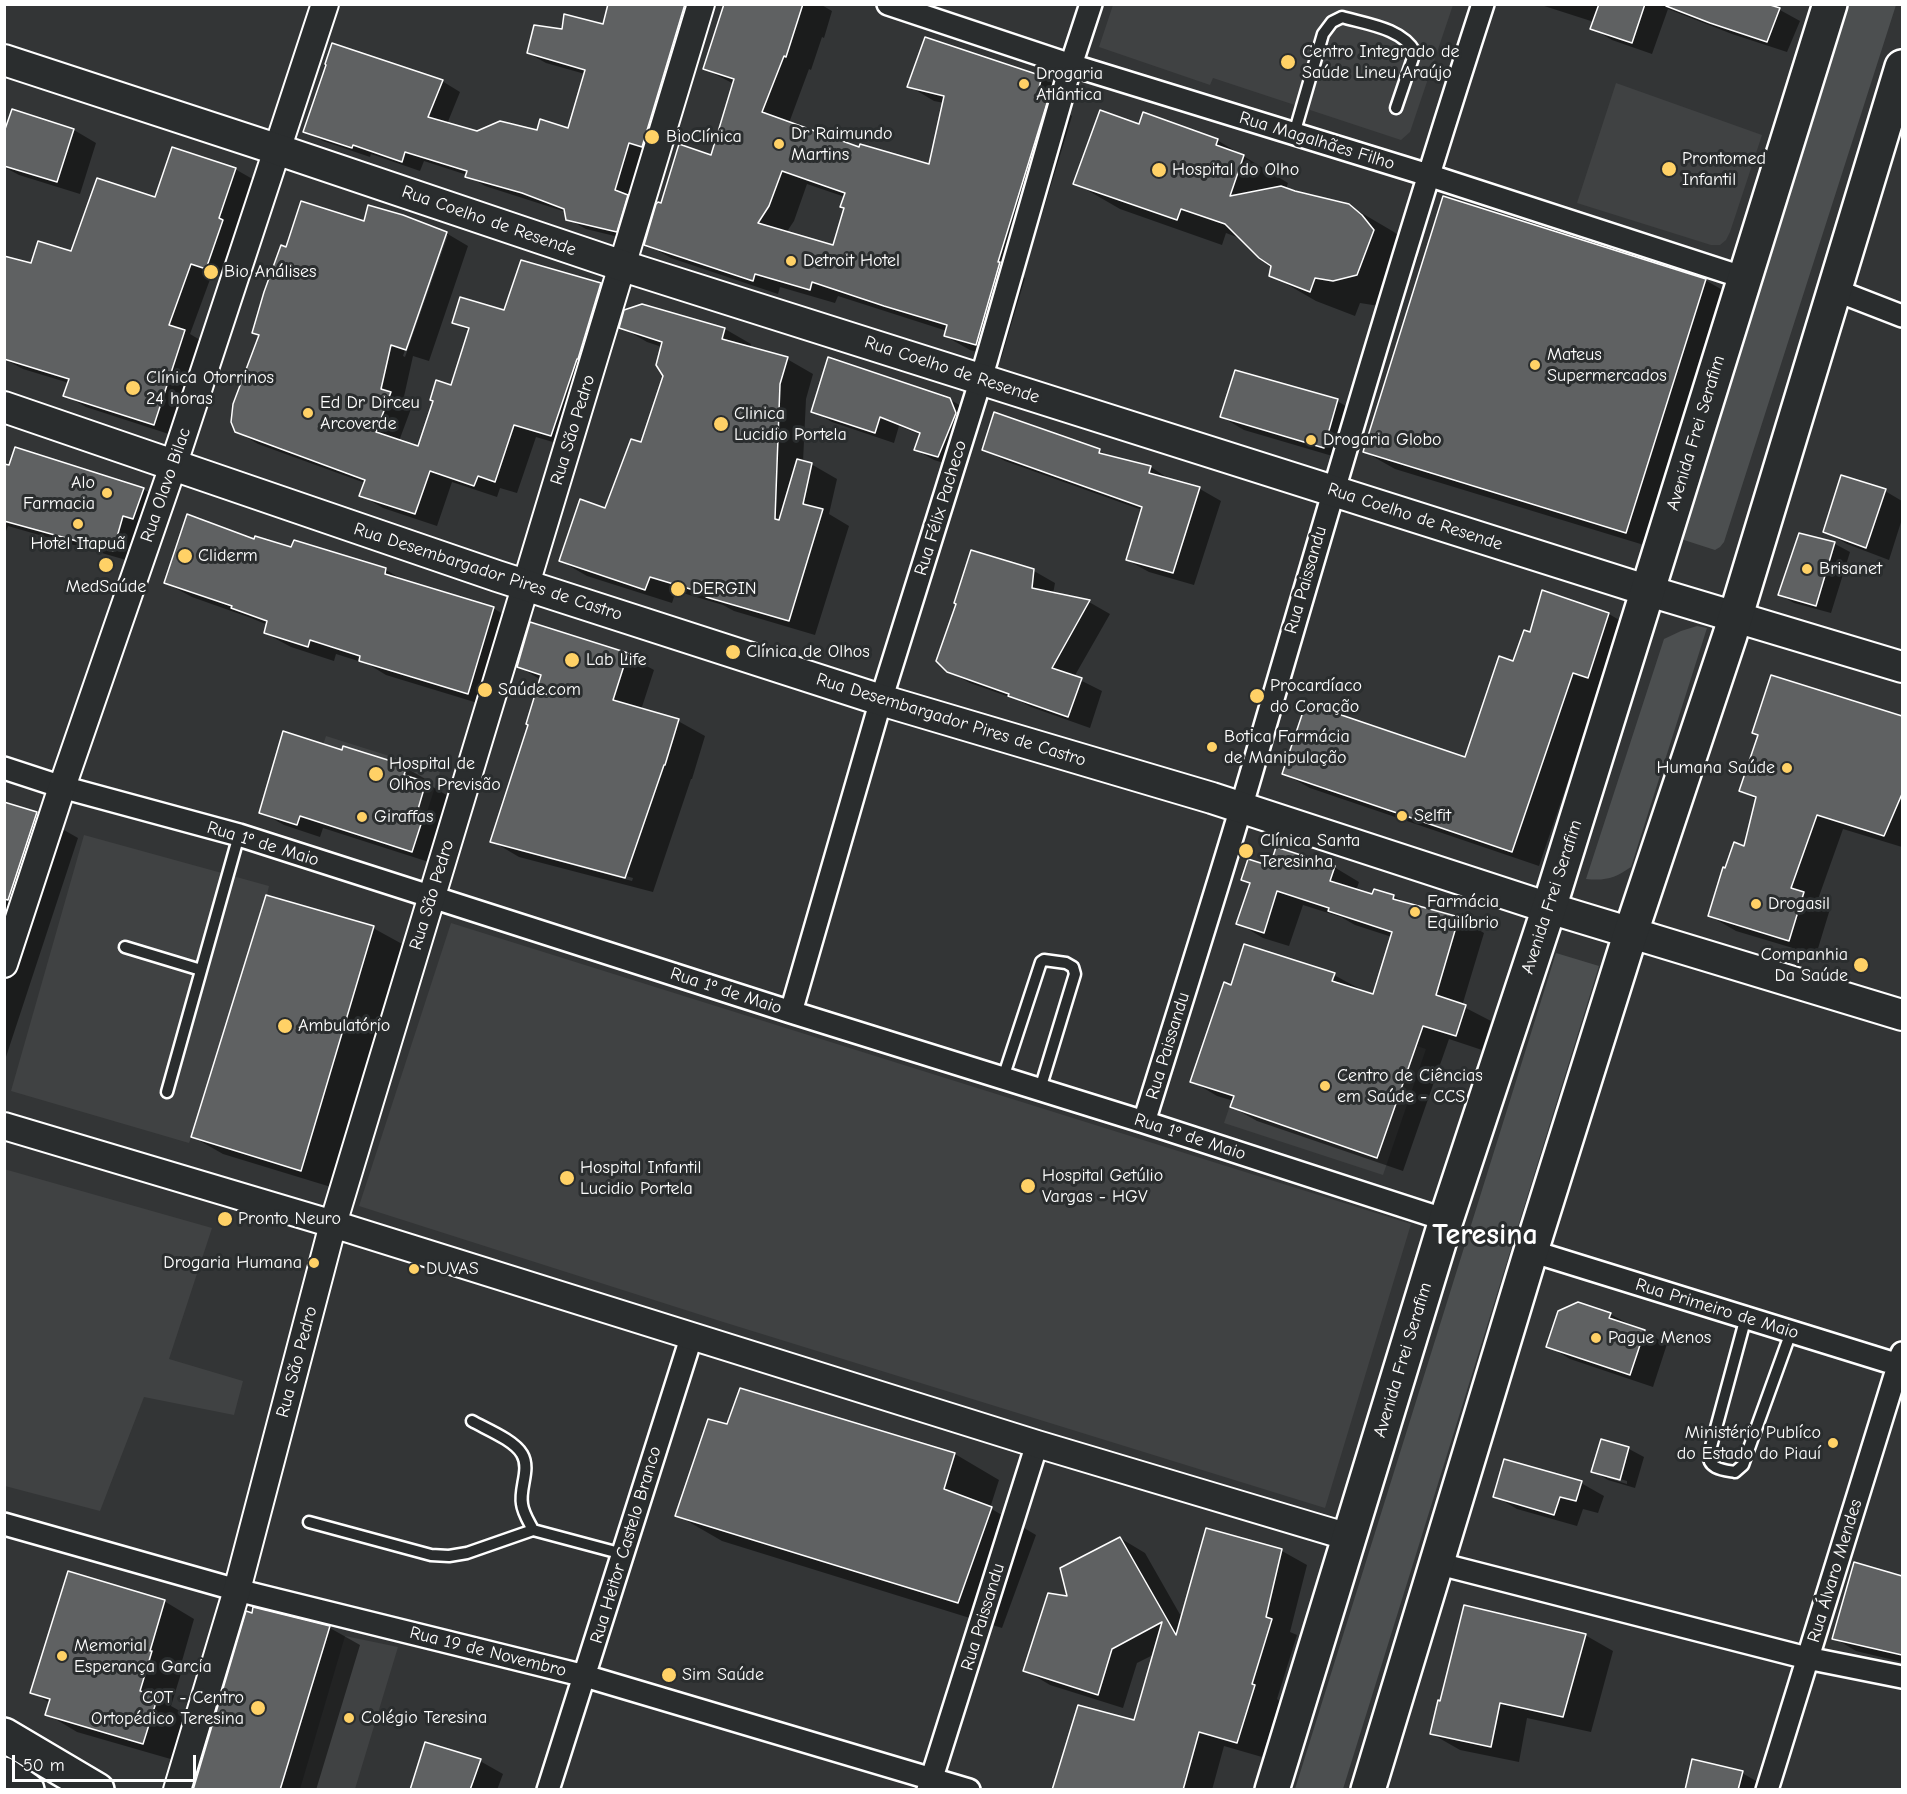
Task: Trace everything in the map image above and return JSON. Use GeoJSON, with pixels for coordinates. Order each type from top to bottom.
{"type":"FeatureCollection","features":[{"type":"Feature","properties":{"kind":"main road","name":"Avenida Frei Serafim"},"geometry":{"type":"LineString","coordinates":[[1272,1790],[1446,1220],[1549,908],[1830,4]]}},
{"type":"Feature","properties":{"kind":"main road","name":"Rua Coelho de Resende"},"geometry":{"type":"LineString","coordinates":[[4,60],[623,266],[1649,591],[1902,667]]}},
{"type":"Feature","properties":{"kind":"main road"},"geometry":{"type":"LineString","coordinates":[[1368,1790],[1531,1251],[1631,932],[1736,617],[1902,67]]}},
{"type":"Feature","properties":{"kind":"main road","name":"Rua Desembargador Pires de Castro"},"geometry":{"type":"LineString","coordinates":[[4,407],[526,585],[881,700],[1212,798],[1549,908],[1902,1015]]}},
{"type":"Feature","properties":{"kind":"main road"},"geometry":{"type":"LineString","coordinates":[[4,1735],[97,1790]]}},
{"type":"Feature","properties":{"kind":"main road"},"geometry":{"type":"LineString","coordinates":[[4,1774],[27,1790]]}},
{"type":"Feature","properties":{"kind":"street","name":"Rua Olavo Bilac"},"geometry":{"type":"LineString","coordinates":[[4,964],[62,787],[173,466],[324,4]]}},
{"type":"Feature","properties":{"kind":"street","name":"Rua São Pedro"},"geometry":{"type":"LineString","coordinates":[[177,1790],[237,1590],[333,1224],[701,4]]}},
{"type":"Feature","properties":{"kind":"street","name":"Rua Magalhães Filho"},"geometry":{"type":"LineString","coordinates":[[888,4],[1071,65],[1428,175],[1745,278]]}},
{"type":"Feature","properties":{"kind":"street","name":"Rua Félix Pacheco"},"geometry":{"type":"LineString","coordinates":[[791,1012],[881,700],[981,379],[1071,65],[1091,4]]}},
{"type":"Feature","properties":{"kind":"street","name":"Rua Paissandu"},"geometry":{"type":"LineString","coordinates":[[1144,1122],[1240,808],[1332,491],[1428,175],[1483,4]]}},
{"type":"Feature","properties":{"kind":"street"},"geometry":{"type":"LineString","coordinates":[[1835,290],[1902,316]]}},
{"type":"Feature","properties":{"kind":"street","name":"Rua 1º de Maio"},"geometry":{"type":"LineString","coordinates":[[4,768],[62,787],[239,835],[1446,1220]]}},
{"type":"Feature","properties":{"kind":"street"},"geometry":{"type":"LineString","coordinates":[[4,1126],[333,1224],[1037,1444],[1349,1537]]}},
{"type":"Feature","properties":{"kind":"street","name":"Rua Primeiro de Maio"},"geometry":{"type":"LineString","coordinates":[[1531,1251],[1791,1332],[1901,1362]]}},
{"type":"Feature","properties":{"kind":"street","name":"Rua Heitor Castelo Branco"},"geometry":{"type":"LineString","coordinates":[[548,1790],[692,1335]]}},
{"type":"Feature","properties":{"kind":"street","name":"Rua Álvaro Mendes"},"geometry":{"type":"LineString","coordinates":[[1767,1790],[1901,1362]]}},
{"type":"Feature","properties":{"kind":"street","name":"Rua Paissandu"},"geometry":{"type":"LineString","coordinates":[[930,1784],[1037,1444]]}},
{"type":"Feature","properties":{"kind":"street","name":"Rua 19 de Novembro"},"geometry":{"type":"LineString","coordinates":[[4,1524],[237,1590],[585,1676],[930,1784],[969,1790]]}},
{"type":"Feature","properties":{"kind":"street"},"geometry":{"type":"LineString","coordinates":[[1436,1563],[1807,1659],[1902,1677]]}},
{"type":"Feature","properties":{"kind":"lane"},"geometry":{"type":"LineString","coordinates":[[1294,134],[1323,34],[1332,22],[1342,17],[1398,34],[1409,41],[1415,52],[1396,108]]}},
{"type":"Feature","properties":{"kind":"lane"},"geometry":{"type":"LineString","coordinates":[[167,1092],[239,835]]}},
{"type":"Feature","properties":{"kind":"lane"},"geometry":{"type":"LineString","coordinates":[[125,947],[201,970]]}},
{"type":"Feature","properties":{"kind":"lane"},"geometry":{"type":"LineString","coordinates":[[1003,1078],[1041,962],[1044,960],[1066,963],[1073,967],[1075,974],[1040,1089]]}},
{"type":"Feature","properties":{"kind":"lane"},"geometry":{"type":"LineString","coordinates":[[1746,1317],[1708,1454],[1710,1464],[1716,1468],[1735,1472],[1743,1466],[1791,1332]]}},
{"type":"Feature","properties":{"kind":"lane"},"geometry":{"type":"LineString","coordinates":[[472,1421],[513,1444],[522,1453],[526,1464],[521,1490],[522,1505],[533,1530]]}},
{"type":"Feature","properties":{"kind":"lane"},"geometry":{"type":"LineString","coordinates":[[309,1522],[431,1555],[449,1556],[467,1553],[533,1530],[623,1554]]}},
{"type":"Feature","properties":{"kind":"shaded area","name":"Centro Integrado de Saúde Lineu Araújo"},"geometry":{"type":"Polygon","coordinates":[[[1113,5],[1453,5],[1410,132],[1401,140],[1213,78],[1210,85],[1099,47],[1113,5]]]}},
{"type":"Feature","properties":{"kind":"shaded area"},"geometry":{"type":"Polygon","coordinates":[[[1846,5],[1896,5],[1724,542],[1715,550],[1684,540],[1681,532],[1846,5]]]}},
{"type":"Feature","properties":{"kind":"shaded area","name":"Prontomed Infantil"},"geometry":{"type":"Polygon","coordinates":[[[1616,83],[1762,135],[1730,232],[1720,245],[1711,245],[1577,203],[1616,83]]]}},
{"type":"Feature","properties":{"kind":"shaded area"},"geometry":{"type":"Polygon","coordinates":[[[1697,626],[1707,628],[1631,867],[1610,878],[1586,879],[1664,639],[1697,626]]]}},
{"type":"Feature","properties":{"kind":"shaded area","name":"Hospital de Olhos Previsão"},"geometry":{"type":"Polygon","coordinates":[[[326,736],[440,772],[427,812],[313,775],[326,736]]]}},
{"type":"Feature","properties":{"kind":"shaded area"},"geometry":{"type":"Polygon","coordinates":[[[84,835],[269,886],[267,895],[374,926],[301,1171],[191,1138],[189,1143],[11,1091],[84,835]]]}},
{"type":"Feature","properties":{"kind":"shaded area","name":"Hospital Getúlio Vargas - HGV"},"geometry":{"type":"Polygon","coordinates":[[[451,923],[1411,1224],[1325,1508],[720,1321],[359,1206],[451,923]]]}},
{"type":"Feature","properties":{"kind":"shaded area"},"geometry":{"type":"Polygon","coordinates":[[[1556,953],[1599,966],[1343,1789],[1295,1789],[1556,953]]]}},
{"type":"Feature","properties":{"kind":"shaded area","name":"Centro de Ciências em Saúde - CCS"},"geometry":{"type":"Polygon","coordinates":[[[1267,997],[1426,1049],[1383,1175],[1224,1123],[1267,997]]]}},
{"type":"Feature","properties":{"kind":"shaded area"},"geometry":{"type":"Polygon","coordinates":[[[4,1169],[212,1228],[169,1359],[243,1381],[234,1415],[144,1397],[100,1511],[5,1486],[4,1169]]]}},
{"type":"Feature","properties":{"kind":"shaded area","name":"Colégio Teresina"},"geometry":{"type":"Polygon","coordinates":[[[345,1636],[398,1647],[355,1789],[300,1789],[345,1636]]]}},
{"type":"Feature","properties":{"kind":"building"},"geometry":{"type":"Polygon","coordinates":[[[608,4],[685,4],[642,147],[629,143],[615,190],[628,195],[617,232],[566,220],[564,209],[522,193],[465,177],[467,171],[405,152],[402,162],[353,145],[352,148],[303,132],[332,43],[443,80],[428,117],[477,131],[500,121],[537,130],[540,119],[568,128],[585,70],[527,53],[534,25],[562,29],[564,14],[603,24],[608,4]]]}},
{"type":"Feature","properties":{"kind":"building"},"geometry":{"type":"Polygon","coordinates":[[[724,4],[803,4],[786,57],[784,56],[762,112],[859,147],[860,144],[929,164],[944,96],[907,87],[925,37],[1042,76],[1037,96],[1048,100],[998,262],[1000,262],[976,345],[944,336],[947,325],[812,282],[810,290],[755,274],[753,281],[644,245],[656,204],[661,203],[679,144],[711,155],[734,79],[703,69],[724,4]],[[782,171],[769,206],[758,223],[833,245],[844,208],[840,207],[845,193],[782,171]]]}},
{"type":"Feature","properties":{"kind":"building"},"geometry":{"type":"Polygon","coordinates":[[[1599,4],[1645,4],[1632,43],[1590,29],[1599,4]]]}},
{"type":"Feature","properties":{"kind":"building"},"geometry":{"type":"Polygon","coordinates":[[[1666,4],[1767,4],[1780,8],[1767,42],[1710,23],[1666,6],[1666,4]]]}},
{"type":"Feature","properties":{"kind":"building"},"geometry":{"type":"Polygon","coordinates":[[[12,109],[74,129],[57,182],[4,166],[4,132],[12,109]]]}},
{"type":"Feature","properties":{"kind":"building"},"geometry":{"type":"Polygon","coordinates":[[[1100,110],[1139,124],[1143,112],[1218,139],[1216,145],[1244,155],[1230,196],[1281,186],[1349,204],[1374,230],[1357,275],[1333,281],[1315,278],[1310,292],[1269,276],[1271,266],[1259,258],[1225,224],[1181,209],[1177,220],[1073,184],[1100,110]]]}},
{"type":"Feature","properties":{"kind":"building"},"geometry":{"type":"Polygon","coordinates":[[[172,147],[236,168],[219,218],[223,220],[206,269],[191,264],[169,325],[185,330],[154,425],[63,396],[69,379],[4,359],[4,256],[31,263],[38,241],[71,251],[97,178],[155,197],[172,147]]]}},
{"type":"Feature","properties":{"kind":"building","name":"Mateus Supermercados"},"geometry":{"type":"Polygon","coordinates":[[[1443,196],[1706,279],[1626,533],[1363,452],[1443,196]]]}},
{"type":"Feature","properties":{"kind":"building"},"geometry":{"type":"Polygon","coordinates":[[[301,201],[364,221],[368,205],[403,215],[447,232],[406,350],[391,345],[381,389],[391,392],[376,432],[418,446],[433,401],[430,400],[436,380],[451,385],[469,328],[452,323],[460,297],[504,310],[521,260],[601,283],[551,436],[514,425],[495,482],[478,476],[474,486],[430,471],[415,514],[359,496],[365,480],[235,432],[231,422],[233,404],[259,335],[252,333],[281,245],[286,247],[301,201]]]}},
{"type":"Feature","properties":{"kind":"building"},"geometry":{"type":"Polygon","coordinates":[[[642,304],[725,328],[722,339],[788,357],[780,384],[775,519],[779,520],[797,459],[812,463],[803,504],[823,509],[789,621],[706,597],[707,594],[650,577],[645,590],[559,561],[580,499],[605,508],[631,439],[641,442],[663,376],[656,365],[662,342],[619,328],[624,310],[642,304]]]}},
{"type":"Feature","properties":{"kind":"building"},"geometry":{"type":"Polygon","coordinates":[[[828,357],[950,398],[956,413],[938,457],[914,450],[920,433],[880,417],[875,433],[811,412],[828,357]]]}},
{"type":"Feature","properties":{"kind":"building"},"geometry":{"type":"Polygon","coordinates":[[[1235,370],[1338,399],[1324,448],[1220,417],[1235,370]]]}},
{"type":"Feature","properties":{"kind":"building"},"geometry":{"type":"Polygon","coordinates":[[[994,412],[1100,449],[1099,453],[1151,466],[1149,473],[1200,487],[1173,573],[1126,560],[1142,507],[982,450],[994,412]]]}},
{"type":"Feature","properties":{"kind":"building"},"geometry":{"type":"Polygon","coordinates":[[[15,447],[144,488],[133,519],[123,516],[113,551],[4,521],[4,464],[9,465],[15,447]]]}},
{"type":"Feature","properties":{"kind":"building"},"geometry":{"type":"Polygon","coordinates":[[[1841,475],[1886,489],[1866,548],[1823,532],[1841,475]]]}},
{"type":"Feature","properties":{"kind":"building"},"geometry":{"type":"Polygon","coordinates":[[[187,514],[254,539],[255,536],[291,547],[294,540],[386,568],[385,574],[494,607],[468,694],[359,661],[360,656],[310,640],[308,647],[264,633],[267,621],[231,608],[232,606],[164,583],[187,514]]]}},
{"type":"Feature","properties":{"kind":"building","name":"Brisanet"},"geometry":{"type":"Polygon","coordinates":[[[1799,533],[1835,542],[1816,606],[1778,595],[1799,533]]]}},
{"type":"Feature","properties":{"kind":"building"},"geometry":{"type":"Polygon","coordinates":[[[971,550],[1034,569],[1032,588],[1090,600],[1052,668],[1082,678],[1068,717],[947,672],[936,661],[956,604],[954,603],[971,550]]]}},
{"type":"Feature","properties":{"kind":"building"},"geometry":{"type":"Polygon","coordinates":[[[1542,590],[1609,613],[1588,678],[1573,673],[1512,852],[1282,774],[1306,703],[1465,757],[1499,656],[1513,661],[1524,630],[1530,632],[1542,590]]]}},
{"type":"Feature","properties":{"kind":"building"},"geometry":{"type":"Polygon","coordinates":[[[530,622],[628,653],[613,700],[679,719],[625,878],[490,842],[528,725],[526,724],[541,675],[517,667],[530,622]]]}},
{"type":"Feature","properties":{"kind":"building"},"geometry":{"type":"Polygon","coordinates":[[[1771,675],[1902,716],[1902,794],[1884,836],[1817,815],[1791,888],[1804,892],[1789,941],[1708,916],[1723,867],[1725,868],[1734,842],[1744,846],[1756,797],[1739,791],[1758,735],[1752,733],[1771,675]]]}},
{"type":"Feature","properties":{"kind":"building"},"geometry":{"type":"Polygon","coordinates":[[[283,731],[342,750],[343,746],[407,766],[404,775],[426,782],[416,816],[423,818],[412,852],[300,816],[297,825],[259,813],[283,731]]]}},
{"type":"Feature","properties":{"kind":"building"},"geometry":{"type":"Polygon","coordinates":[[[4,802],[37,812],[8,900],[4,899],[4,802]]]}},
{"type":"Feature","properties":{"kind":"building"},"geometry":{"type":"Polygon","coordinates":[[[1276,847],[1335,866],[1330,881],[1372,894],[1374,889],[1394,895],[1393,899],[1459,917],[1436,995],[1466,1005],[1456,1036],[1423,1026],[1377,1158],[1230,1107],[1234,1096],[1190,1082],[1224,982],[1231,985],[1244,944],[1335,973],[1332,981],[1373,994],[1392,932],[1277,891],[1264,933],[1236,924],[1250,883],[1241,880],[1248,859],[1270,866],[1276,847]]]}},
{"type":"Feature","properties":{"kind":"building","name":"Ambulatório"},"geometry":{"type":"Polygon","coordinates":[[[266,895],[374,926],[301,1171],[191,1137],[266,895]]]}},
{"type":"Feature","properties":{"kind":"building","name":"Pague Menos"},"geometry":{"type":"Polygon","coordinates":[[[1578,1302],[1611,1313],[1609,1318],[1645,1330],[1630,1375],[1546,1347],[1558,1311],[1578,1302]]]}},
{"type":"Feature","properties":{"kind":"building"},"geometry":{"type":"Polygon","coordinates":[[[740,1388],[955,1453],[944,1489],[992,1507],[958,1603],[675,1516],[708,1419],[727,1424],[740,1388]]]}},
{"type":"Feature","properties":{"kind":"building"},"geometry":{"type":"Polygon","coordinates":[[[1601,1439],[1629,1447],[1620,1480],[1591,1472],[1601,1439]]]}},
{"type":"Feature","properties":{"kind":"building"},"geometry":{"type":"Polygon","coordinates":[[[1504,1459],[1582,1481],[1576,1501],[1560,1497],[1554,1515],[1493,1497],[1504,1459]]]}},
{"type":"Feature","properties":{"kind":"building"},"geometry":{"type":"Polygon","coordinates":[[[1206,1528],[1282,1549],[1266,1617],[1272,1619],[1237,1743],[1199,1732],[1183,1790],[1052,1790],[1078,1705],[1134,1720],[1162,1622],[1112,1649],[1098,1695],[1023,1671],[1048,1593],[1067,1596],[1060,1568],[1120,1537],[1176,1635],[1206,1528]]]}},
{"type":"Feature","properties":{"kind":"building"},"geometry":{"type":"Polygon","coordinates":[[[1854,1562],[1902,1576],[1902,1655],[1832,1639],[1854,1562]]]}},
{"type":"Feature","properties":{"kind":"building","name":"Memorial Esperança Garcia"},"geometry":{"type":"Polygon","coordinates":[[[68,1571],[165,1600],[140,1691],[158,1696],[143,1744],[45,1715],[50,1699],[30,1693],[68,1571]]]}},
{"type":"Feature","properties":{"kind":"building"},"geometry":{"type":"Polygon","coordinates":[[[1464,1605],[1586,1634],[1563,1717],[1500,1703],[1491,1747],[1430,1734],[1464,1605]]]}},
{"type":"Feature","properties":{"kind":"building","name":"COT - Centro Ortopédico Teresina"},"geometry":{"type":"Polygon","coordinates":[[[253,1607],[330,1626],[280,1790],[193,1790],[246,1611],[252,1613],[253,1607]]]}},
{"type":"Feature","properties":{"kind":"building"},"geometry":{"type":"Polygon","coordinates":[[[425,1742],[481,1759],[470,1790],[410,1790],[425,1742]]]}},
{"type":"Feature","properties":{"kind":"building"},"geometry":{"type":"Polygon","coordinates":[[[1692,1759],[1743,1771],[1738,1790],[1685,1790],[1692,1759]]]}},
{"type":"Feature","properties":{"kind":"place","name":"Centro Integrado de Saúde Lineu Araújo"},"geometry":{"type":"Point","coordinates":[1288,62]}},
{"type":"Feature","properties":{"kind":"place","name":"Drogaria Atlântica"},"geometry":{"type":"Point","coordinates":[1024,84]}},
{"type":"Feature","properties":{"kind":"place","name":"BioClínica"},"geometry":{"type":"Point","coordinates":[652,137]}},
{"type":"Feature","properties":{"kind":"place","name":"Dr Raimundo Martins"},"geometry":{"type":"Point","coordinates":[779,144]}},
{"type":"Feature","properties":{"kind":"place","name":"Prontomed Infantil"},"geometry":{"type":"Point","coordinates":[1669,169]}},
{"type":"Feature","properties":{"kind":"place","name":"Hospital do Olho"},"geometry":{"type":"Point","coordinates":[1159,170]}},
{"type":"Feature","properties":{"kind":"place","name":"Detroit Hotel"},"geometry":{"type":"Point","coordinates":[791,261]}},
{"type":"Feature","properties":{"kind":"place","name":"Bio Análises"},"geometry":{"type":"Point","coordinates":[211,272]}},
{"type":"Feature","properties":{"kind":"place","name":"Mateus Supermercados"},"geometry":{"type":"Point","coordinates":[1535,365]}},
{"type":"Feature","properties":{"kind":"place","name":"Clínica Otorrinos 24 horas"},"geometry":{"type":"Point","coordinates":[133,388]}},
{"type":"Feature","properties":{"kind":"place","name":"Ed Dr Dirceu Arcoverde"},"geometry":{"type":"Point","coordinates":[308,413]}},
{"type":"Feature","properties":{"kind":"place","name":"Clinica Lucidio Portela"},"geometry":{"type":"Point","coordinates":[721,424]}},
{"type":"Feature","properties":{"kind":"place","name":"Drogaria Globo"},"geometry":{"type":"Point","coordinates":[1311,440]}},
{"type":"Feature","properties":{"kind":"place","name":"Alo Farmacia"},"geometry":{"type":"Point","coordinates":[107,493]}},
{"type":"Feature","properties":{"kind":"place","name":"Hotel Itapuã"},"geometry":{"type":"Point","coordinates":[78,524]}},
{"type":"Feature","properties":{"kind":"place","name":"Cliderm"},"geometry":{"type":"Point","coordinates":[185,556]}},
{"type":"Feature","properties":{"kind":"place","name":"MedSaúde"},"geometry":{"type":"Point","coordinates":[106,565]}},
{"type":"Feature","properties":{"kind":"place","name":"Brisanet"},"geometry":{"type":"Point","coordinates":[1807,569]}},
{"type":"Feature","properties":{"kind":"place","name":"DERGIN"},"geometry":{"type":"Point","coordinates":[678,589]}},
{"type":"Feature","properties":{"kind":"place","name":"Clínica de Olhos"},"geometry":{"type":"Point","coordinates":[733,652]}},
{"type":"Feature","properties":{"kind":"place","name":"Lab Life"},"geometry":{"type":"Point","coordinates":[572,660]}},
{"type":"Feature","properties":{"kind":"place","name":"Saúde.com"},"geometry":{"type":"Point","coordinates":[485,690]}},
{"type":"Feature","properties":{"kind":"place","name":"Procardíaco do Coração"},"geometry":{"type":"Point","coordinates":[1257,696]}},
{"type":"Feature","properties":{"kind":"place","name":"Botica Farmácia de Manipulação"},"geometry":{"type":"Point","coordinates":[1212,747]}},
{"type":"Feature","properties":{"kind":"place","name":"Humana Saúde"},"geometry":{"type":"Point","coordinates":[1787,768]}},
{"type":"Feature","properties":{"kind":"place","name":"Hospital de Olhos Previsão"},"geometry":{"type":"Point","coordinates":[376,774]}},
{"type":"Feature","properties":{"kind":"place","name":"Selfit"},"geometry":{"type":"Point","coordinates":[1402,816]}},
{"type":"Feature","properties":{"kind":"place","name":"Giraffas"},"geometry":{"type":"Point","coordinates":[362,817]}},
{"type":"Feature","properties":{"kind":"place","name":"Clínica Santa Teresinha"},"geometry":{"type":"Point","coordinates":[1246,851]}},
{"type":"Feature","properties":{"kind":"place","name":"Drogasil"},"geometry":{"type":"Point","coordinates":[1756,904]}},
{"type":"Feature","properties":{"kind":"place","name":"Farmácia Equilíbrio"},"geometry":{"type":"Point","coordinates":[1415,912]}},
{"type":"Feature","properties":{"kind":"place","name":"Companhia Da Saúde"},"geometry":{"type":"Point","coordinates":[1861,965]}},
{"type":"Feature","properties":{"kind":"place","name":"Ambulatório"},"geometry":{"type":"Point","coordinates":[285,1026]}},
{"type":"Feature","properties":{"kind":"place","name":"Centro de Ciências em Saúde - CCS"},"geometry":{"type":"Point","coordinates":[1325,1086]}},
{"type":"Feature","properties":{"kind":"place","name":"Hospital Infantil Lucidio Portela"},"geometry":{"type":"Point","coordinates":[567,1178]}},
{"type":"Feature","properties":{"kind":"place","name":"Hospital Getúlio Vargas - HGV"},"geometry":{"type":"Point","coordinates":[1028,1186]}},
{"type":"Feature","properties":{"kind":"place","name":"Pronto Neuro"},"geometry":{"type":"Point","coordinates":[225,1219]}},
{"type":"Feature","properties":{"kind":"place","name":"Drogaria Humana"},"geometry":{"type":"Point","coordinates":[314,1263]}},
{"type":"Feature","properties":{"kind":"place","name":"DUVAS"},"geometry":{"type":"Point","coordinates":[414,1269]}},
{"type":"Feature","properties":{"kind":"place","name":"Pague Menos"},"geometry":{"type":"Point","coordinates":[1596,1338]}},
{"type":"Feature","properties":{"kind":"place","name":"Ministério Publíco do Estado do Piauí"},"geometry":{"type":"Point","coordinates":[1833,1443]}},
{"type":"Feature","properties":{"kind":"place","name":"Memorial Esperança Garcia"},"geometry":{"type":"Point","coordinates":[62,1656]}},
{"type":"Feature","properties":{"kind":"place","name":"Sim Saúde"},"geometry":{"type":"Point","coordinates":[669,1675]}},
{"type":"Feature","properties":{"kind":"place","name":"COT - Centro Ortopédico Teresina"},"geometry":{"type":"Point","coordinates":[258,1708]}},
{"type":"Feature","properties":{"kind":"place","name":"Colégio Teresina"},"geometry":{"type":"Point","coordinates":[349,1718]}},
{"type":"Feature","properties":{"kind":"district","name":"Teresina"},"geometry":{"type":"Point","coordinates":[1485,1236]}}]}
